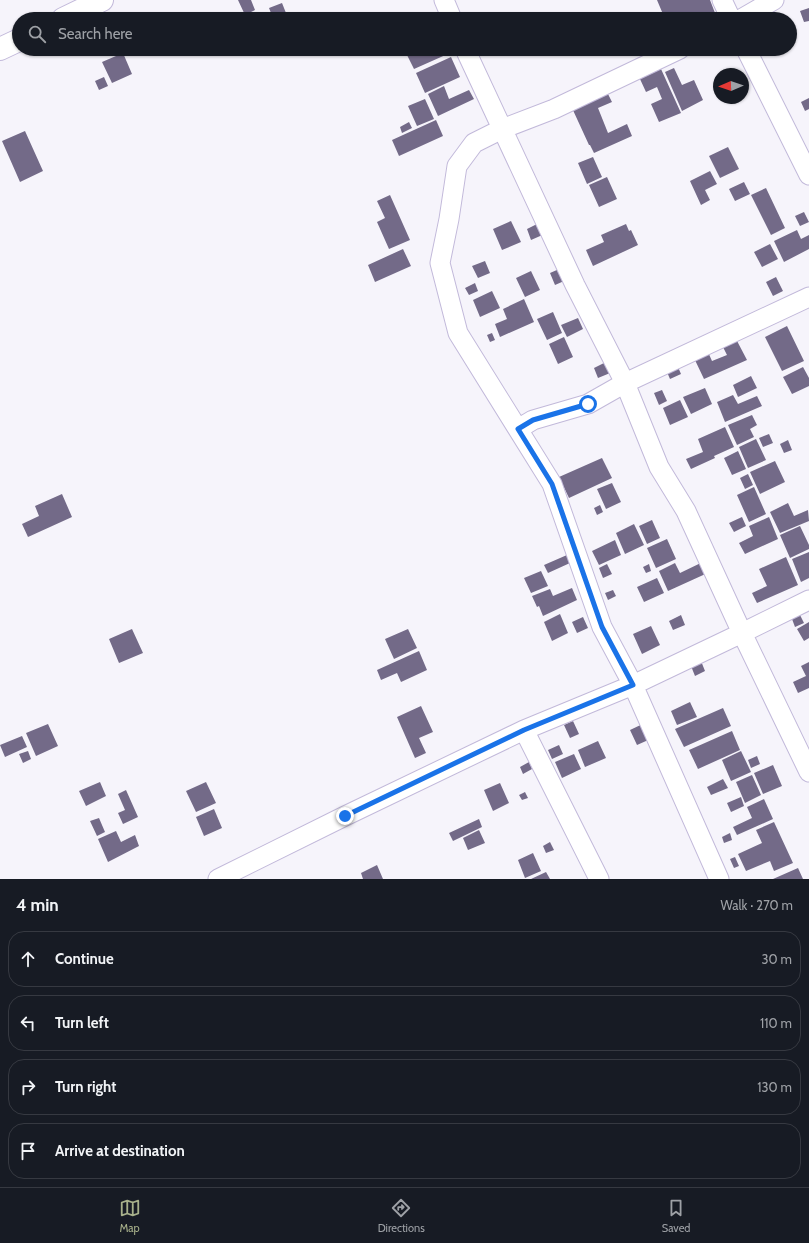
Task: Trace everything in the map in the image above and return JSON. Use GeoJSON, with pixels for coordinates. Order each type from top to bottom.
{"type":"FeatureCollection","features":[{"type":"Feature","properties":{"kind":"main road"},"geometry":{"type":"LineString","coordinates":[[77,12],[102,0]]}},
{"type":"Feature","properties":{"kind":"main road"},"geometry":{"type":"LineString","coordinates":[[0,49],[12,43]]}},
{"type":"Feature","properties":{"kind":"street"},"geometry":{"type":"LineString","coordinates":[[444,0],[449,12]]}},
{"type":"Feature","properties":{"kind":"street"},"geometry":{"type":"LineString","coordinates":[[722,0],[728,12]]}},
{"type":"Feature","properties":{"kind":"street"},"geometry":{"type":"LineString","coordinates":[[754,12],[774,0]]}},
{"type":"Feature","properties":{"kind":"street"},"geometry":{"type":"LineString","coordinates":[[469,56],[575,285],[625,383],[659,467],[686,511],[742,633],[809,772]]}},
{"type":"Feature","properties":{"kind":"street"},"geometry":{"type":"LineString","coordinates":[[665,56],[554,109],[502,129],[474,143],[457,166],[449,219],[440,263],[458,333],[552,484],[602,627],[633,685],[719,879]]}},
{"type":"Feature","properties":{"kind":"street"},"geometry":{"type":"LineString","coordinates":[[750,56],[809,174]]}},
{"type":"Feature","properties":{"kind":"street"},"geometry":{"type":"LineString","coordinates":[[518,429],[533,420],[588,404],[625,383],[809,297]]}},
{"type":"Feature","properties":{"kind":"street"},"geometry":{"type":"LineString","coordinates":[[218,879],[524,730],[633,685],[809,600]]}},
{"type":"Feature","properties":{"kind":"street"},"geometry":{"type":"LineString","coordinates":[[524,730],[599,879]]}},
{"type":"Feature","properties":{"kind":"building"},"geometry":{"type":"Polygon","coordinates":[[[238,0],[251,0],[255,10],[251,12],[244,12],[238,0]]]}},
{"type":"Feature","properties":{"kind":"building"},"geometry":{"type":"Polygon","coordinates":[[[657,0],[710,0],[715,12],[662,12],[657,0]]]}},
{"type":"Feature","properties":{"kind":"building"},"geometry":{"type":"Polygon","coordinates":[[[282,3],[286,12],[271,12],[269,8],[282,3]]]}},
{"type":"Feature","properties":{"kind":"building"},"geometry":{"type":"Polygon","coordinates":[[[809,8],[809,21],[804,22],[800,11],[809,8]]]}},
{"type":"Feature","properties":{"kind":"building"},"geometry":{"type":"Polygon","coordinates":[[[116,56],[124,56],[132,74],[112,83],[102,62],[116,56]]]}},
{"type":"Feature","properties":{"kind":"building"},"geometry":{"type":"Polygon","coordinates":[[[408,56],[443,56],[414,69],[408,56]]]}},
{"type":"Feature","properties":{"kind":"building"},"geometry":{"type":"Polygon","coordinates":[[[451,57],[460,77],[425,93],[416,73],[451,57]]]}},
{"type":"Feature","properties":{"kind":"building"},"geometry":{"type":"Polygon","coordinates":[[[674,68],[682,85],[694,80],[703,100],[682,111],[665,72],[674,68]]]}},
{"type":"Feature","properties":{"kind":"building"},"geometry":{"type":"Polygon","coordinates":[[[661,69],[681,113],[659,122],[651,104],[662,99],[657,87],[646,92],[640,79],[661,69]]]}},
{"type":"Feature","properties":{"kind":"building"},"geometry":{"type":"Polygon","coordinates":[[[104,77],[108,86],[99,90],[95,81],[104,77]]]}},
{"type":"Feature","properties":{"kind":"building"},"geometry":{"type":"Polygon","coordinates":[[[444,86],[449,99],[469,90],[474,99],[438,116],[428,94],[444,86]]]}},
{"type":"Feature","properties":{"kind":"building"},"geometry":{"type":"Polygon","coordinates":[[[606,90],[612,102],[598,108],[608,133],[627,124],[632,136],[594,153],[572,108],[606,90]]]}},
{"type":"Feature","properties":{"kind":"building"},"geometry":{"type":"Polygon","coordinates":[[[809,98],[809,109],[805,111],[801,102],[809,98]]]}},
{"type":"Feature","properties":{"kind":"building"},"geometry":{"type":"Polygon","coordinates":[[[425,99],[434,119],[417,126],[408,106],[425,99]]]}},
{"type":"Feature","properties":{"kind":"building"},"geometry":{"type":"Polygon","coordinates":[[[436,120],[443,136],[399,156],[392,140],[436,120]]]}},
{"type":"Feature","properties":{"kind":"building"},"geometry":{"type":"Polygon","coordinates":[[[409,122],[412,128],[402,133],[400,127],[409,122]]]}},
{"type":"Feature","properties":{"kind":"building"},"geometry":{"type":"Polygon","coordinates":[[[25,131],[43,171],[20,182],[2,141],[25,131]]]}},
{"type":"Feature","properties":{"kind":"building"},"geometry":{"type":"Polygon","coordinates":[[[728,147],[739,169],[720,178],[709,156],[728,147]]]}},
{"type":"Feature","properties":{"kind":"building"},"geometry":{"type":"Polygon","coordinates":[[[593,157],[602,177],[587,184],[578,163],[593,157]]]}},
{"type":"Feature","properties":{"kind":"building"},"geometry":{"type":"Polygon","coordinates":[[[710,171],[717,184],[705,190],[710,200],[701,205],[690,181],[710,171]]]}},
{"type":"Feature","properties":{"kind":"building"},"geometry":{"type":"Polygon","coordinates":[[[607,177],[617,199],[599,207],[589,185],[607,177]]]}},
{"type":"Feature","properties":{"kind":"building"},"geometry":{"type":"Polygon","coordinates":[[[744,182],[750,194],[735,201],[729,189],[744,182]]]}},
{"type":"Feature","properties":{"kind":"building"},"geometry":{"type":"Polygon","coordinates":[[[766,188],[785,228],[771,235],[751,195],[766,188]]]}},
{"type":"Feature","properties":{"kind":"building"},"geometry":{"type":"Polygon","coordinates":[[[390,195],[410,240],[389,249],[377,222],[385,218],[377,201],[390,195]]]}},
{"type":"Feature","properties":{"kind":"building"},"geometry":{"type":"Polygon","coordinates":[[[804,212],[809,222],[800,226],[795,216],[804,212]]]}},
{"type":"Feature","properties":{"kind":"building"},"geometry":{"type":"Polygon","coordinates":[[[511,221],[521,242],[502,250],[493,229],[511,221]]]}},
{"type":"Feature","properties":{"kind":"building"},"geometry":{"type":"Polygon","coordinates":[[[541,222],[547,233],[531,240],[527,229],[541,222]]]}},
{"type":"Feature","properties":{"kind":"building"},"geometry":{"type":"Polygon","coordinates":[[[626,224],[629,231],[631,230],[638,245],[593,266],[586,250],[604,242],[601,235],[626,224]]]}},
{"type":"Feature","properties":{"kind":"building"},"geometry":{"type":"Polygon","coordinates":[[[797,230],[801,239],[809,235],[809,249],[784,262],[774,241],[797,230]]]}},
{"type":"Feature","properties":{"kind":"building"},"geometry":{"type":"Polygon","coordinates":[[[770,244],[778,259],[762,267],[754,252],[770,244]]]}},
{"type":"Feature","properties":{"kind":"building"},"geometry":{"type":"Polygon","coordinates":[[[403,249],[411,266],[375,282],[368,265],[403,249]]]}},
{"type":"Feature","properties":{"kind":"building"},"geometry":{"type":"Polygon","coordinates":[[[485,261],[490,273],[478,278],[472,266],[485,261]]]}},
{"type":"Feature","properties":{"kind":"building"},"geometry":{"type":"Polygon","coordinates":[[[566,266],[571,278],[555,285],[550,273],[566,266]]]}},
{"type":"Feature","properties":{"kind":"building"},"geometry":{"type":"Polygon","coordinates":[[[531,271],[540,290],[525,297],[516,278],[531,271]]]}},
{"type":"Feature","properties":{"kind":"building"},"geometry":{"type":"Polygon","coordinates":[[[776,277],[783,291],[773,296],[766,282],[776,277]]]}},
{"type":"Feature","properties":{"kind":"building"},"geometry":{"type":"Polygon","coordinates":[[[475,283],[478,291],[469,295],[465,288],[475,283]]]}},
{"type":"Feature","properties":{"kind":"building"},"geometry":{"type":"Polygon","coordinates":[[[492,291],[500,308],[480,317],[473,300],[492,291]]]}},
{"type":"Feature","properties":{"kind":"building"},"geometry":{"type":"Polygon","coordinates":[[[524,299],[534,322],[500,337],[495,324],[507,319],[503,309],[524,299]]]}},
{"type":"Feature","properties":{"kind":"building"},"geometry":{"type":"Polygon","coordinates":[[[553,312],[562,333],[547,340],[537,319],[553,312]]]}},
{"type":"Feature","properties":{"kind":"building"},"geometry":{"type":"Polygon","coordinates":[[[578,318],[583,329],[567,337],[561,325],[578,318]]]}},
{"type":"Feature","properties":{"kind":"building"},"geometry":{"type":"Polygon","coordinates":[[[787,326],[804,361],[782,371],[765,337],[787,326]]]}},
{"type":"Feature","properties":{"kind":"building"},"geometry":{"type":"Polygon","coordinates":[[[492,333],[495,340],[490,342],[487,335],[492,333]]]}},
{"type":"Feature","properties":{"kind":"building"},"geometry":{"type":"Polygon","coordinates":[[[564,337],[573,357],[558,364],[549,344],[564,337]]]}},
{"type":"Feature","properties":{"kind":"building"},"geometry":{"type":"Polygon","coordinates":[[[736,339],[747,360],[704,379],[694,358],[708,352],[712,361],[727,355],[722,345],[736,339]]]}},
{"type":"Feature","properties":{"kind":"building"},"geometry":{"type":"Polygon","coordinates":[[[610,360],[615,371],[598,378],[594,368],[610,360]]]}},
{"type":"Feature","properties":{"kind":"building"},"geometry":{"type":"Polygon","coordinates":[[[678,367],[681,374],[670,379],[667,372],[678,367]]]}},
{"type":"Feature","properties":{"kind":"building"},"geometry":{"type":"Polygon","coordinates":[[[803,367],[809,378],[809,386],[792,394],[783,377],[803,367]]]}},
{"type":"Feature","properties":{"kind":"building"},"geometry":{"type":"Polygon","coordinates":[[[751,376],[757,388],[738,397],[733,385],[751,376]]]}},
{"type":"Feature","properties":{"kind":"building"},"geometry":{"type":"Polygon","coordinates":[[[705,388],[712,404],[691,414],[683,397],[705,388]]]}},
{"type":"Feature","properties":{"kind":"building"},"geometry":{"type":"Polygon","coordinates":[[[662,390],[667,401],[659,405],[654,393],[662,390]]]}},
{"type":"Feature","properties":{"kind":"building"},"geometry":{"type":"Polygon","coordinates":[[[733,395],[738,404],[757,396],[762,406],[725,422],[717,402],[733,395]]]}},
{"type":"Feature","properties":{"kind":"building"},"geometry":{"type":"Polygon","coordinates":[[[680,400],[688,417],[670,425],[663,408],[680,400]]]}},
{"type":"Feature","properties":{"kind":"building"},"geometry":{"type":"Polygon","coordinates":[[[752,415],[757,425],[750,429],[754,437],[737,445],[728,425],[752,415]]]}},
{"type":"Feature","properties":{"kind":"building"},"geometry":{"type":"Polygon","coordinates":[[[725,427],[734,447],[691,469],[686,459],[703,452],[698,439],[725,427]]]}},
{"type":"Feature","properties":{"kind":"building"},"geometry":{"type":"Polygon","coordinates":[[[769,434],[773,443],[763,447],[759,438],[769,434]]]}},
{"type":"Feature","properties":{"kind":"building"},"geometry":{"type":"Polygon","coordinates":[[[756,439],[766,460],[748,468],[739,447],[756,439]]]}},
{"type":"Feature","properties":{"kind":"building"},"geometry":{"type":"Polygon","coordinates":[[[788,440],[792,450],[784,453],[780,444],[788,440]]]}},
{"type":"Feature","properties":{"kind":"building"},"geometry":{"type":"Polygon","coordinates":[[[738,451],[746,469],[732,475],[724,458],[738,451]]]}},
{"type":"Feature","properties":{"kind":"building"},"geometry":{"type":"Polygon","coordinates":[[[602,458],[612,478],[569,498],[559,477],[602,458]]]}},
{"type":"Feature","properties":{"kind":"building"},"geometry":{"type":"Polygon","coordinates":[[[775,461],[785,482],[760,494],[750,472],[775,461]]]}},
{"type":"Feature","properties":{"kind":"building"},"geometry":{"type":"Polygon","coordinates":[[[748,474],[753,485],[745,489],[740,478],[748,474]]]}},
{"type":"Feature","properties":{"kind":"building"},"geometry":{"type":"Polygon","coordinates":[[[612,483],[621,502],[606,509],[597,489],[612,483]]]}},
{"type":"Feature","properties":{"kind":"building"},"geometry":{"type":"Polygon","coordinates":[[[754,487],[766,514],[749,522],[737,495],[754,487]]]}},
{"type":"Feature","properties":{"kind":"building"},"geometry":{"type":"Polygon","coordinates":[[[62,494],[72,517],[28,537],[22,524],[39,516],[35,506],[62,494]]]}},
{"type":"Feature","properties":{"kind":"building"},"geometry":{"type":"Polygon","coordinates":[[[788,503],[794,516],[808,510],[809,521],[780,533],[770,512],[788,503]]]}},
{"type":"Feature","properties":{"kind":"building"},"geometry":{"type":"Polygon","coordinates":[[[600,505],[603,512],[597,515],[594,508],[600,505]]]}},
{"type":"Feature","properties":{"kind":"building"},"geometry":{"type":"Polygon","coordinates":[[[742,517],[746,526],[734,532],[729,523],[742,517]]]}},
{"type":"Feature","properties":{"kind":"building"},"geometry":{"type":"Polygon","coordinates":[[[769,517],[778,539],[745,554],[739,543],[753,536],[749,526],[769,517]]]}},
{"type":"Feature","properties":{"kind":"building"},"geometry":{"type":"Polygon","coordinates":[[[652,520],[660,538],[647,544],[639,526],[652,520]]]}},
{"type":"Feature","properties":{"kind":"building"},"geometry":{"type":"Polygon","coordinates":[[[634,524],[644,545],[625,554],[616,533],[634,524]]]}},
{"type":"Feature","properties":{"kind":"building"},"geometry":{"type":"Polygon","coordinates":[[[800,526],[809,545],[809,549],[790,558],[780,535],[800,526]]]}},
{"type":"Feature","properties":{"kind":"building"},"geometry":{"type":"Polygon","coordinates":[[[667,539],[676,559],[656,568],[647,548],[667,539]]]}},
{"type":"Feature","properties":{"kind":"building"},"geometry":{"type":"Polygon","coordinates":[[[615,540],[621,555],[599,565],[592,551],[615,540]]]}},
{"type":"Feature","properties":{"kind":"building"},"geometry":{"type":"Polygon","coordinates":[[[809,552],[809,578],[801,582],[792,559],[809,552]]]}},
{"type":"Feature","properties":{"kind":"building"},"geometry":{"type":"Polygon","coordinates":[[[567,555],[570,563],[548,573],[544,565],[567,555]]]}},
{"type":"Feature","properties":{"kind":"building"},"geometry":{"type":"Polygon","coordinates":[[[786,557],[798,585],[757,603],[752,593],[767,586],[759,569],[786,557]]]}},
{"type":"Feature","properties":{"kind":"building"},"geometry":{"type":"Polygon","coordinates":[[[707,560],[712,571],[668,591],[659,571],[675,563],[680,573],[707,560]]]}},
{"type":"Feature","properties":{"kind":"building"},"geometry":{"type":"Polygon","coordinates":[[[607,564],[612,574],[603,578],[599,568],[607,564]]]}},
{"type":"Feature","properties":{"kind":"building"},"geometry":{"type":"Polygon","coordinates":[[[649,564],[651,571],[646,573],[643,567],[649,564]]]}},
{"type":"Feature","properties":{"kind":"building"},"geometry":{"type":"Polygon","coordinates":[[[541,571],[548,586],[531,593],[524,578],[541,571]]]}},
{"type":"Feature","properties":{"kind":"building"},"geometry":{"type":"Polygon","coordinates":[[[657,578],[664,593],[644,602],[637,587],[657,578]]]}},
{"type":"Feature","properties":{"kind":"building"},"geometry":{"type":"Polygon","coordinates":[[[572,588],[577,600],[543,616],[539,606],[537,607],[532,596],[550,589],[553,596],[572,588]]]}},
{"type":"Feature","properties":{"kind":"building"},"geometry":{"type":"Polygon","coordinates":[[[613,590],[616,596],[608,600],[605,593],[613,590]]]}},
{"type":"Feature","properties":{"kind":"building"},"geometry":{"type":"Polygon","coordinates":[[[560,614],[568,633],[552,641],[544,622],[560,614]]]}},
{"type":"Feature","properties":{"kind":"building"},"geometry":{"type":"Polygon","coordinates":[[[681,615],[685,625],[673,630],[669,621],[681,615]]]}},
{"type":"Feature","properties":{"kind":"building"},"geometry":{"type":"Polygon","coordinates":[[[800,615],[804,623],[795,627],[792,619],[800,615]]]}},
{"type":"Feature","properties":{"kind":"building"},"geometry":{"type":"Polygon","coordinates":[[[583,617],[588,628],[577,633],[572,622],[583,617]]]}},
{"type":"Feature","properties":{"kind":"building"},"geometry":{"type":"Polygon","coordinates":[[[809,622],[809,638],[804,641],[797,629],[809,622]]]}},
{"type":"Feature","properties":{"kind":"building"},"geometry":{"type":"Polygon","coordinates":[[[651,626],[660,645],[642,654],[633,634],[651,626]]]}},
{"type":"Feature","properties":{"kind":"building"},"geometry":{"type":"Polygon","coordinates":[[[132,629],[143,653],[119,663],[109,639],[132,629]]]}},
{"type":"Feature","properties":{"kind":"building"},"geometry":{"type":"Polygon","coordinates":[[[408,629],[417,648],[394,659],[385,639],[408,629]]]}},
{"type":"Feature","properties":{"kind":"building"},"geometry":{"type":"Polygon","coordinates":[[[419,651],[427,670],[401,682],[397,673],[381,680],[377,670],[419,651]]]}},
{"type":"Feature","properties":{"kind":"building"},"geometry":{"type":"Polygon","coordinates":[[[701,661],[705,671],[695,676],[691,666],[701,661]]]}},
{"type":"Feature","properties":{"kind":"building"},"geometry":{"type":"Polygon","coordinates":[[[809,662],[809,688],[798,693],[793,682],[806,676],[801,666],[809,662]]]}},
{"type":"Feature","properties":{"kind":"building"},"geometry":{"type":"Polygon","coordinates":[[[690,702],[697,717],[677,725],[671,711],[690,702]]]}},
{"type":"Feature","properties":{"kind":"building"},"geometry":{"type":"Polygon","coordinates":[[[421,706],[433,732],[419,738],[426,753],[415,758],[397,717],[421,706]]]}},
{"type":"Feature","properties":{"kind":"building"},"geometry":{"type":"Polygon","coordinates":[[[723,708],[731,726],[684,747],[675,729],[723,708]]]}},
{"type":"Feature","properties":{"kind":"building"},"geometry":{"type":"Polygon","coordinates":[[[573,721],[579,734],[570,738],[564,725],[573,721]]]}},
{"type":"Feature","properties":{"kind":"building"},"geometry":{"type":"Polygon","coordinates":[[[649,721],[655,737],[637,745],[630,730],[649,721]]]}},
{"type":"Feature","properties":{"kind":"building"},"geometry":{"type":"Polygon","coordinates":[[[48,724],[58,746],[36,756],[26,733],[48,724]]]}},
{"type":"Feature","properties":{"kind":"building"},"geometry":{"type":"Polygon","coordinates":[[[732,731],[740,750],[698,769],[689,750],[732,731]]]}},
{"type":"Feature","properties":{"kind":"building"},"geometry":{"type":"Polygon","coordinates":[[[22,736],[27,747],[5,757],[0,745],[22,736]]]}},
{"type":"Feature","properties":{"kind":"building"},"geometry":{"type":"Polygon","coordinates":[[[598,741],[606,758],[585,767],[578,750],[598,741]]]}},
{"type":"Feature","properties":{"kind":"building"},"geometry":{"type":"Polygon","coordinates":[[[559,745],[563,754],[552,759],[548,750],[559,745]]]}},
{"type":"Feature","properties":{"kind":"building"},"geometry":{"type":"Polygon","coordinates":[[[28,751],[31,759],[23,763],[19,754],[28,751]]]}},
{"type":"Feature","properties":{"kind":"building"},"geometry":{"type":"Polygon","coordinates":[[[741,751],[751,772],[731,781],[722,760],[741,751]]]}},
{"type":"Feature","properties":{"kind":"building"},"geometry":{"type":"Polygon","coordinates":[[[574,754],[581,769],[562,778],[555,762],[574,754]]]}},
{"type":"Feature","properties":{"kind":"building"},"geometry":{"type":"Polygon","coordinates":[[[757,756],[760,764],[751,768],[748,760],[757,756]]]}},
{"type":"Feature","properties":{"kind":"building"},"geometry":{"type":"Polygon","coordinates":[[[529,762],[532,769],[523,774],[520,767],[529,762]]]}},
{"type":"Feature","properties":{"kind":"building"},"geometry":{"type":"Polygon","coordinates":[[[773,765],[782,786],[763,794],[754,773],[773,765]]]}},
{"type":"Feature","properties":{"kind":"building"},"geometry":{"type":"Polygon","coordinates":[[[752,775],[761,795],[745,803],[736,782],[752,775]]]}},
{"type":"Feature","properties":{"kind":"building"},"geometry":{"type":"Polygon","coordinates":[[[723,779],[728,788],[711,795],[707,787],[723,779]]]}},
{"type":"Feature","properties":{"kind":"building"},"geometry":{"type":"Polygon","coordinates":[[[100,782],[106,796],[86,806],[79,791],[100,782]]]}},
{"type":"Feature","properties":{"kind":"building"},"geometry":{"type":"Polygon","coordinates":[[[206,782],[216,803],[196,812],[186,791],[206,782]]]}},
{"type":"Feature","properties":{"kind":"building"},"geometry":{"type":"Polygon","coordinates":[[[500,783],[509,803],[493,811],[484,790],[500,783]]]}},
{"type":"Feature","properties":{"kind":"building"},"geometry":{"type":"Polygon","coordinates":[[[126,790],[138,817],[123,824],[118,813],[125,810],[118,794],[126,790]]]}},
{"type":"Feature","properties":{"kind":"building"},"geometry":{"type":"Polygon","coordinates":[[[525,792],[528,798],[522,800],[519,795],[525,792]]]}},
{"type":"Feature","properties":{"kind":"building"},"geometry":{"type":"Polygon","coordinates":[[[741,797],[744,806],[731,812],[727,803],[741,797]]]}},
{"type":"Feature","properties":{"kind":"building"},"geometry":{"type":"Polygon","coordinates":[[[764,799],[773,819],[737,835],[733,827],[752,818],[747,807],[764,799]]]}},
{"type":"Feature","properties":{"kind":"building"},"geometry":{"type":"Polygon","coordinates":[[[214,809],[222,828],[204,836],[196,817],[214,809]]]}},
{"type":"Feature","properties":{"kind":"building"},"geometry":{"type":"Polygon","coordinates":[[[99,818],[105,832],[97,836],[90,821],[99,818]]]}},
{"type":"Feature","properties":{"kind":"building"},"geometry":{"type":"Polygon","coordinates":[[[479,819],[482,827],[453,841],[449,833],[479,819]]]}},
{"type":"Feature","properties":{"kind":"building"},"geometry":{"type":"Polygon","coordinates":[[[774,822],[793,863],[774,871],[770,861],[746,871],[738,854],[762,843],[756,830],[774,822]]]}},
{"type":"Feature","properties":{"kind":"building"},"geometry":{"type":"Polygon","coordinates":[[[479,830],[485,843],[468,850],[463,838],[479,830]]]}},
{"type":"Feature","properties":{"kind":"building"},"geometry":{"type":"Polygon","coordinates":[[[116,831],[121,842],[135,835],[139,846],[108,862],[98,839],[116,831]]]}},
{"type":"Feature","properties":{"kind":"building"},"geometry":{"type":"Polygon","coordinates":[[[730,833],[732,840],[724,843],[722,837],[730,833]]]}},
{"type":"Feature","properties":{"kind":"building"},"geometry":{"type":"Polygon","coordinates":[[[550,842],[554,850],[546,853],[543,846],[550,842]]]}},
{"type":"Feature","properties":{"kind":"building"},"geometry":{"type":"Polygon","coordinates":[[[533,853],[541,871],[525,878],[518,860],[533,853]]]}},
{"type":"Feature","properties":{"kind":"building"},"geometry":{"type":"Polygon","coordinates":[[[735,857],[739,866],[734,868],[730,859],[735,857]]]}},
{"type":"Feature","properties":{"kind":"building"},"geometry":{"type":"Polygon","coordinates":[[[377,865],[383,879],[363,879],[361,873],[377,865]]]}},
{"type":"Feature","properties":{"kind":"building"},"geometry":{"type":"Polygon","coordinates":[[[798,868],[803,879],[773,879],[798,868]]]}},
{"type":"Feature","properties":{"kind":"building"},"geometry":{"type":"Polygon","coordinates":[[[546,872],[550,879],[531,879],[546,872]]]}},
{"type":"Feature","properties":{"kind":"route"},"geometry":{"type":"LineString","coordinates":[[345,816],[524,730],[633,685],[602,627],[552,484],[518,429],[533,420],[588,404]]}}]}
